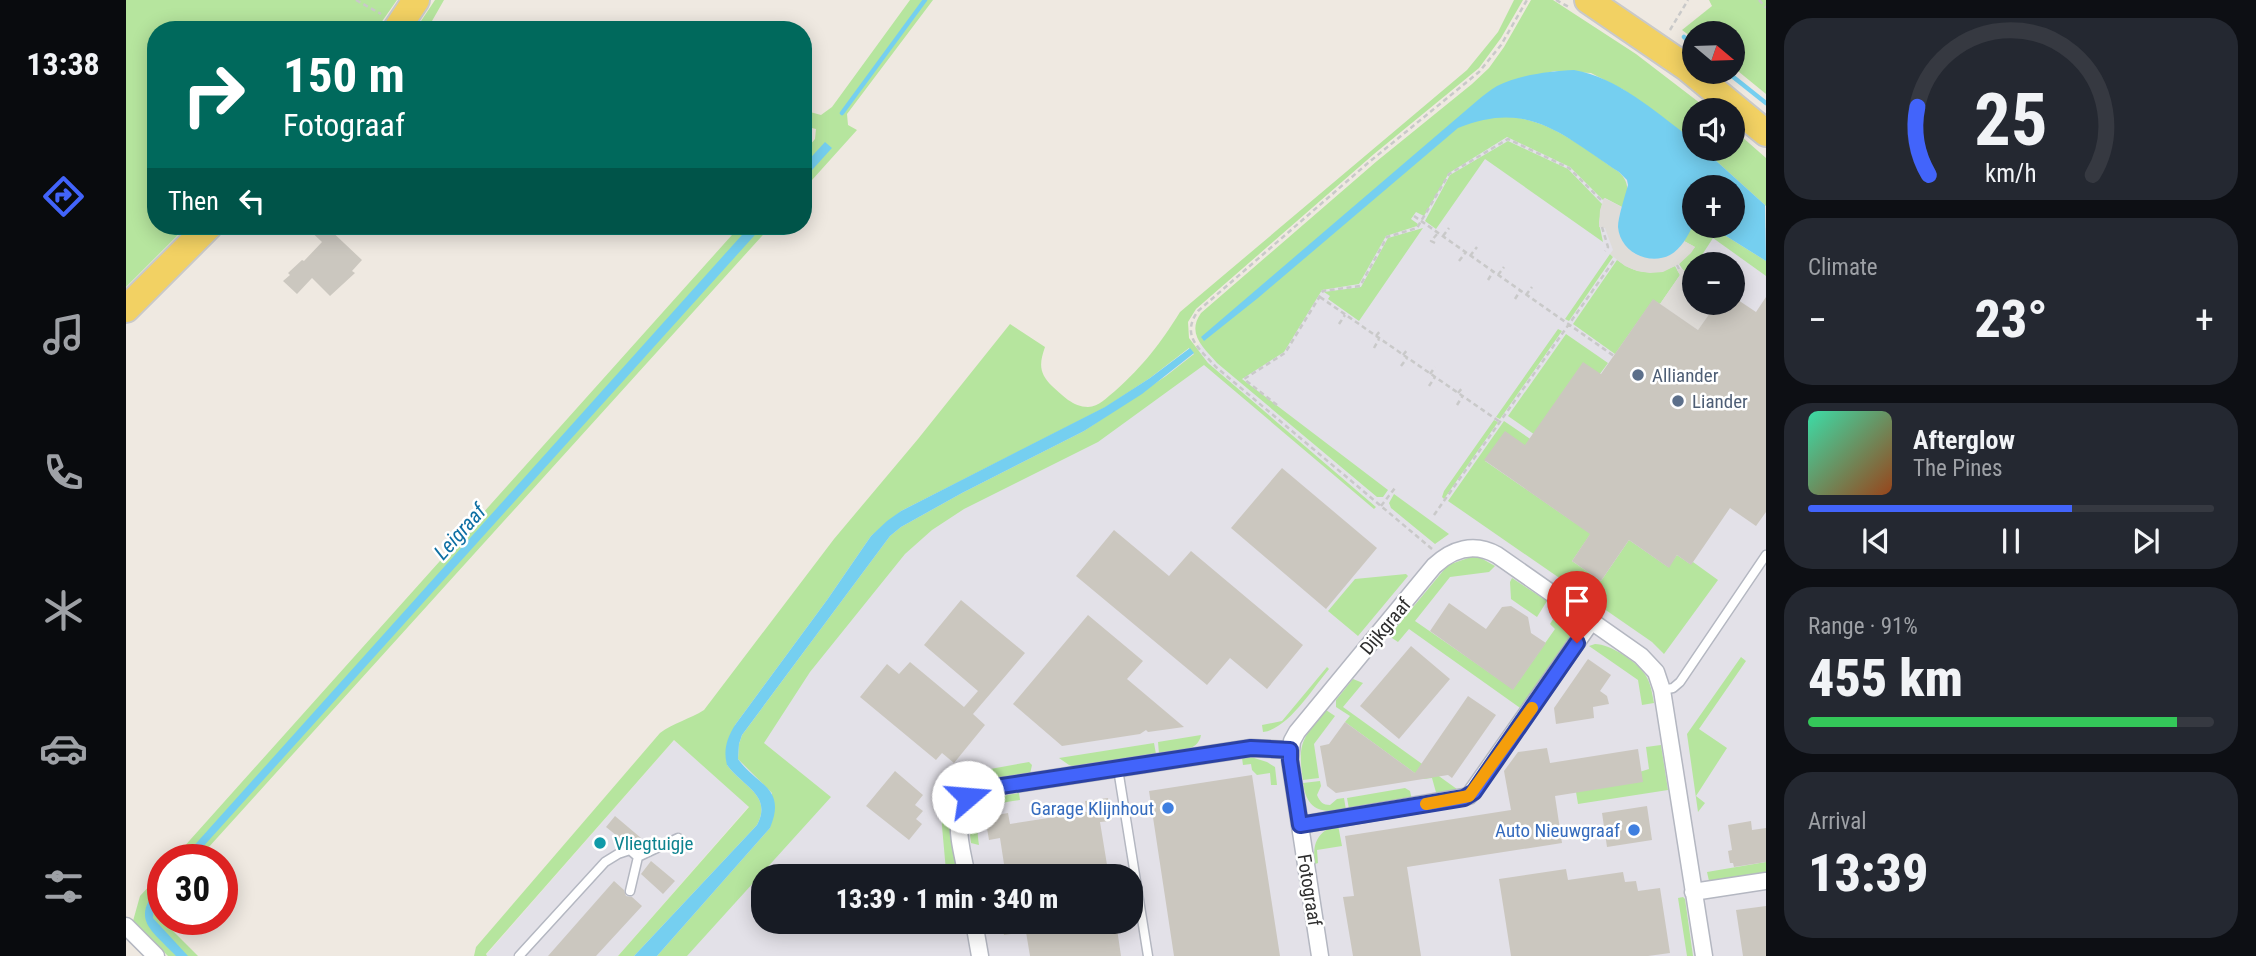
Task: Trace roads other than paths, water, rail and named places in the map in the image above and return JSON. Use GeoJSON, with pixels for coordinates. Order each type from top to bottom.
{"type":"FeatureCollection","features":[{"type":"Feature","properties":{"kind":"main road"},"geometry":{"type":"LineString","coordinates":[[401,21],[415,0]]}},
{"type":"Feature","properties":{"kind":"main road"},"geometry":{"type":"LineString","coordinates":[[1588,0],[1686,67],[1766,134]]}},
{"type":"Feature","properties":{"kind":"main road"},"geometry":{"type":"LineString","coordinates":[[126,309],[200,235]]}},
{"type":"Feature","properties":{"kind":"street","name":"Dijkgraaf"},"geometry":{"type":"LineString","coordinates":[[1290,750],[1297,732],[1443,558],[1451,552],[1472,547],[1489,551],[1591,622]]}},
{"type":"Feature","properties":{"kind":"street"},"geometry":{"type":"LineString","coordinates":[[1300,825],[1469,796],[1591,622],[1650,664],[1657,672],[1702,953]]}},
{"type":"Feature","properties":{"kind":"street"},"geometry":{"type":"LineString","coordinates":[[965,864],[957,822],[959,812],[975,792],[982,789],[1251,748],[1290,750]]}},
{"type":"Feature","properties":{"kind":"street","name":"Fotograaf"},"geometry":{"type":"LineString","coordinates":[[1290,750],[1320,956]]}},
{"type":"Feature","properties":{"kind":"street"},"geometry":{"type":"LineString","coordinates":[[1693,892],[1766,881]]}},
{"type":"Feature","properties":{"kind":"street"},"geometry":{"type":"LineString","coordinates":[[126,926],[156,956]]}},
{"type":"Feature","properties":{"kind":"street"},"geometry":{"type":"LineString","coordinates":[[976,934],[980,956]]}},
{"type":"Feature","properties":{"kind":"lane"},"geometry":{"type":"LineString","coordinates":[[1662,690],[1673,688],[1680,682],[1766,555]]}},
{"type":"Feature","properties":{"kind":"lane"},"geometry":{"type":"LineString","coordinates":[[1118,769],[1148,956]]}},
{"type":"Feature","properties":{"kind":"lane"},"geometry":{"type":"LineString","coordinates":[[638,857],[678,838]]}},
{"type":"Feature","properties":{"kind":"lane"},"geometry":{"type":"LineString","coordinates":[[519,956],[606,862],[630,850],[638,857]]}},
{"type":"Feature","properties":{"kind":"lane"},"geometry":{"type":"LineString","coordinates":[[630,891],[638,857]]}},
{"type":"Feature","properties":{"kind":"water"},"geometry":{"type":"Polygon","coordinates":[[[1574,70],[1590,74],[1620,88],[1682,132],[1682,161],[1716,161],[1732,175],[1682,175],[1682,238],[1686,238],[1674,252],[1653,259],[1637,255],[1630,250],[1620,236],[1618,227],[1627,180],[1580,145],[1544,125],[1525,119],[1505,117],[1483,120],[1458,128],[1204,341],[1201,337],[1489,91],[1506,82],[1574,70]]]}},
{"type":"Feature","properties":{"kind":"water"},"geometry":{"type":"Polygon","coordinates":[[[825,142],[832,148],[812,170],[812,156],[825,142]]]}},
{"type":"Feature","properties":{"kind":"water"},"geometry":{"type":"Polygon","coordinates":[[[1745,187],[1765,205],[1766,261],[1729,238],[1745,238],[1745,187]]]}},
{"type":"Feature","properties":{"kind":"water"},"geometry":{"type":"Polygon","coordinates":[[[742,235],[755,235],[206,844],[195,844],[742,235]]]}},
{"type":"Feature","properties":{"kind":"water"},"geometry":{"type":"Polygon","coordinates":[[[1190,348],[1194,353],[1142,394],[1084,431],[962,493],[890,536],[742,735],[738,759],[768,788],[775,804],[770,828],[657,956],[634,956],[757,825],[761,806],[754,792],[727,765],[725,754],[728,739],[735,725],[871,536],[901,511],[1105,407],[1190,348]]]}},
{"type":"Feature","properties":{"kind":"water"},"geometry":{"type":"Polygon","coordinates":[[[155,935],[169,935],[188,956],[176,956],[155,935]]]}},
{"type":"Feature","properties":{"kind":"waterway"},"geometry":{"type":"LineString","coordinates":[[842,113],[925,0]]}},
{"type":"Feature","properties":{"kind":"waterway"},"geometry":{"type":"LineString","coordinates":[[1742,84],[1766,103]]}},
{"type":"Feature","properties":{"kind":"place","name":"Alliander"},"geometry":{"type":"Point","coordinates":[1638,375]}},
{"type":"Feature","properties":{"kind":"place","name":"Liander"},"geometry":{"type":"Point","coordinates":[1678,401]}},
{"type":"Feature","properties":{"kind":"place","name":"Garage Klijnhout"},"geometry":{"type":"Point","coordinates":[1168,808]}},
{"type":"Feature","properties":{"kind":"place","name":"Auto Nieuwgraaf"},"geometry":{"type":"Point","coordinates":[1634,830]}},
{"type":"Feature","properties":{"kind":"place","name":"Vliegtuigje"},"geometry":{"type":"Point","coordinates":[600,843]}},
{"type":"Feature","properties":{"kind":"water label","name":"Leigraaf"},"geometry":{"type":"Point","coordinates":[460,532]}}]}
